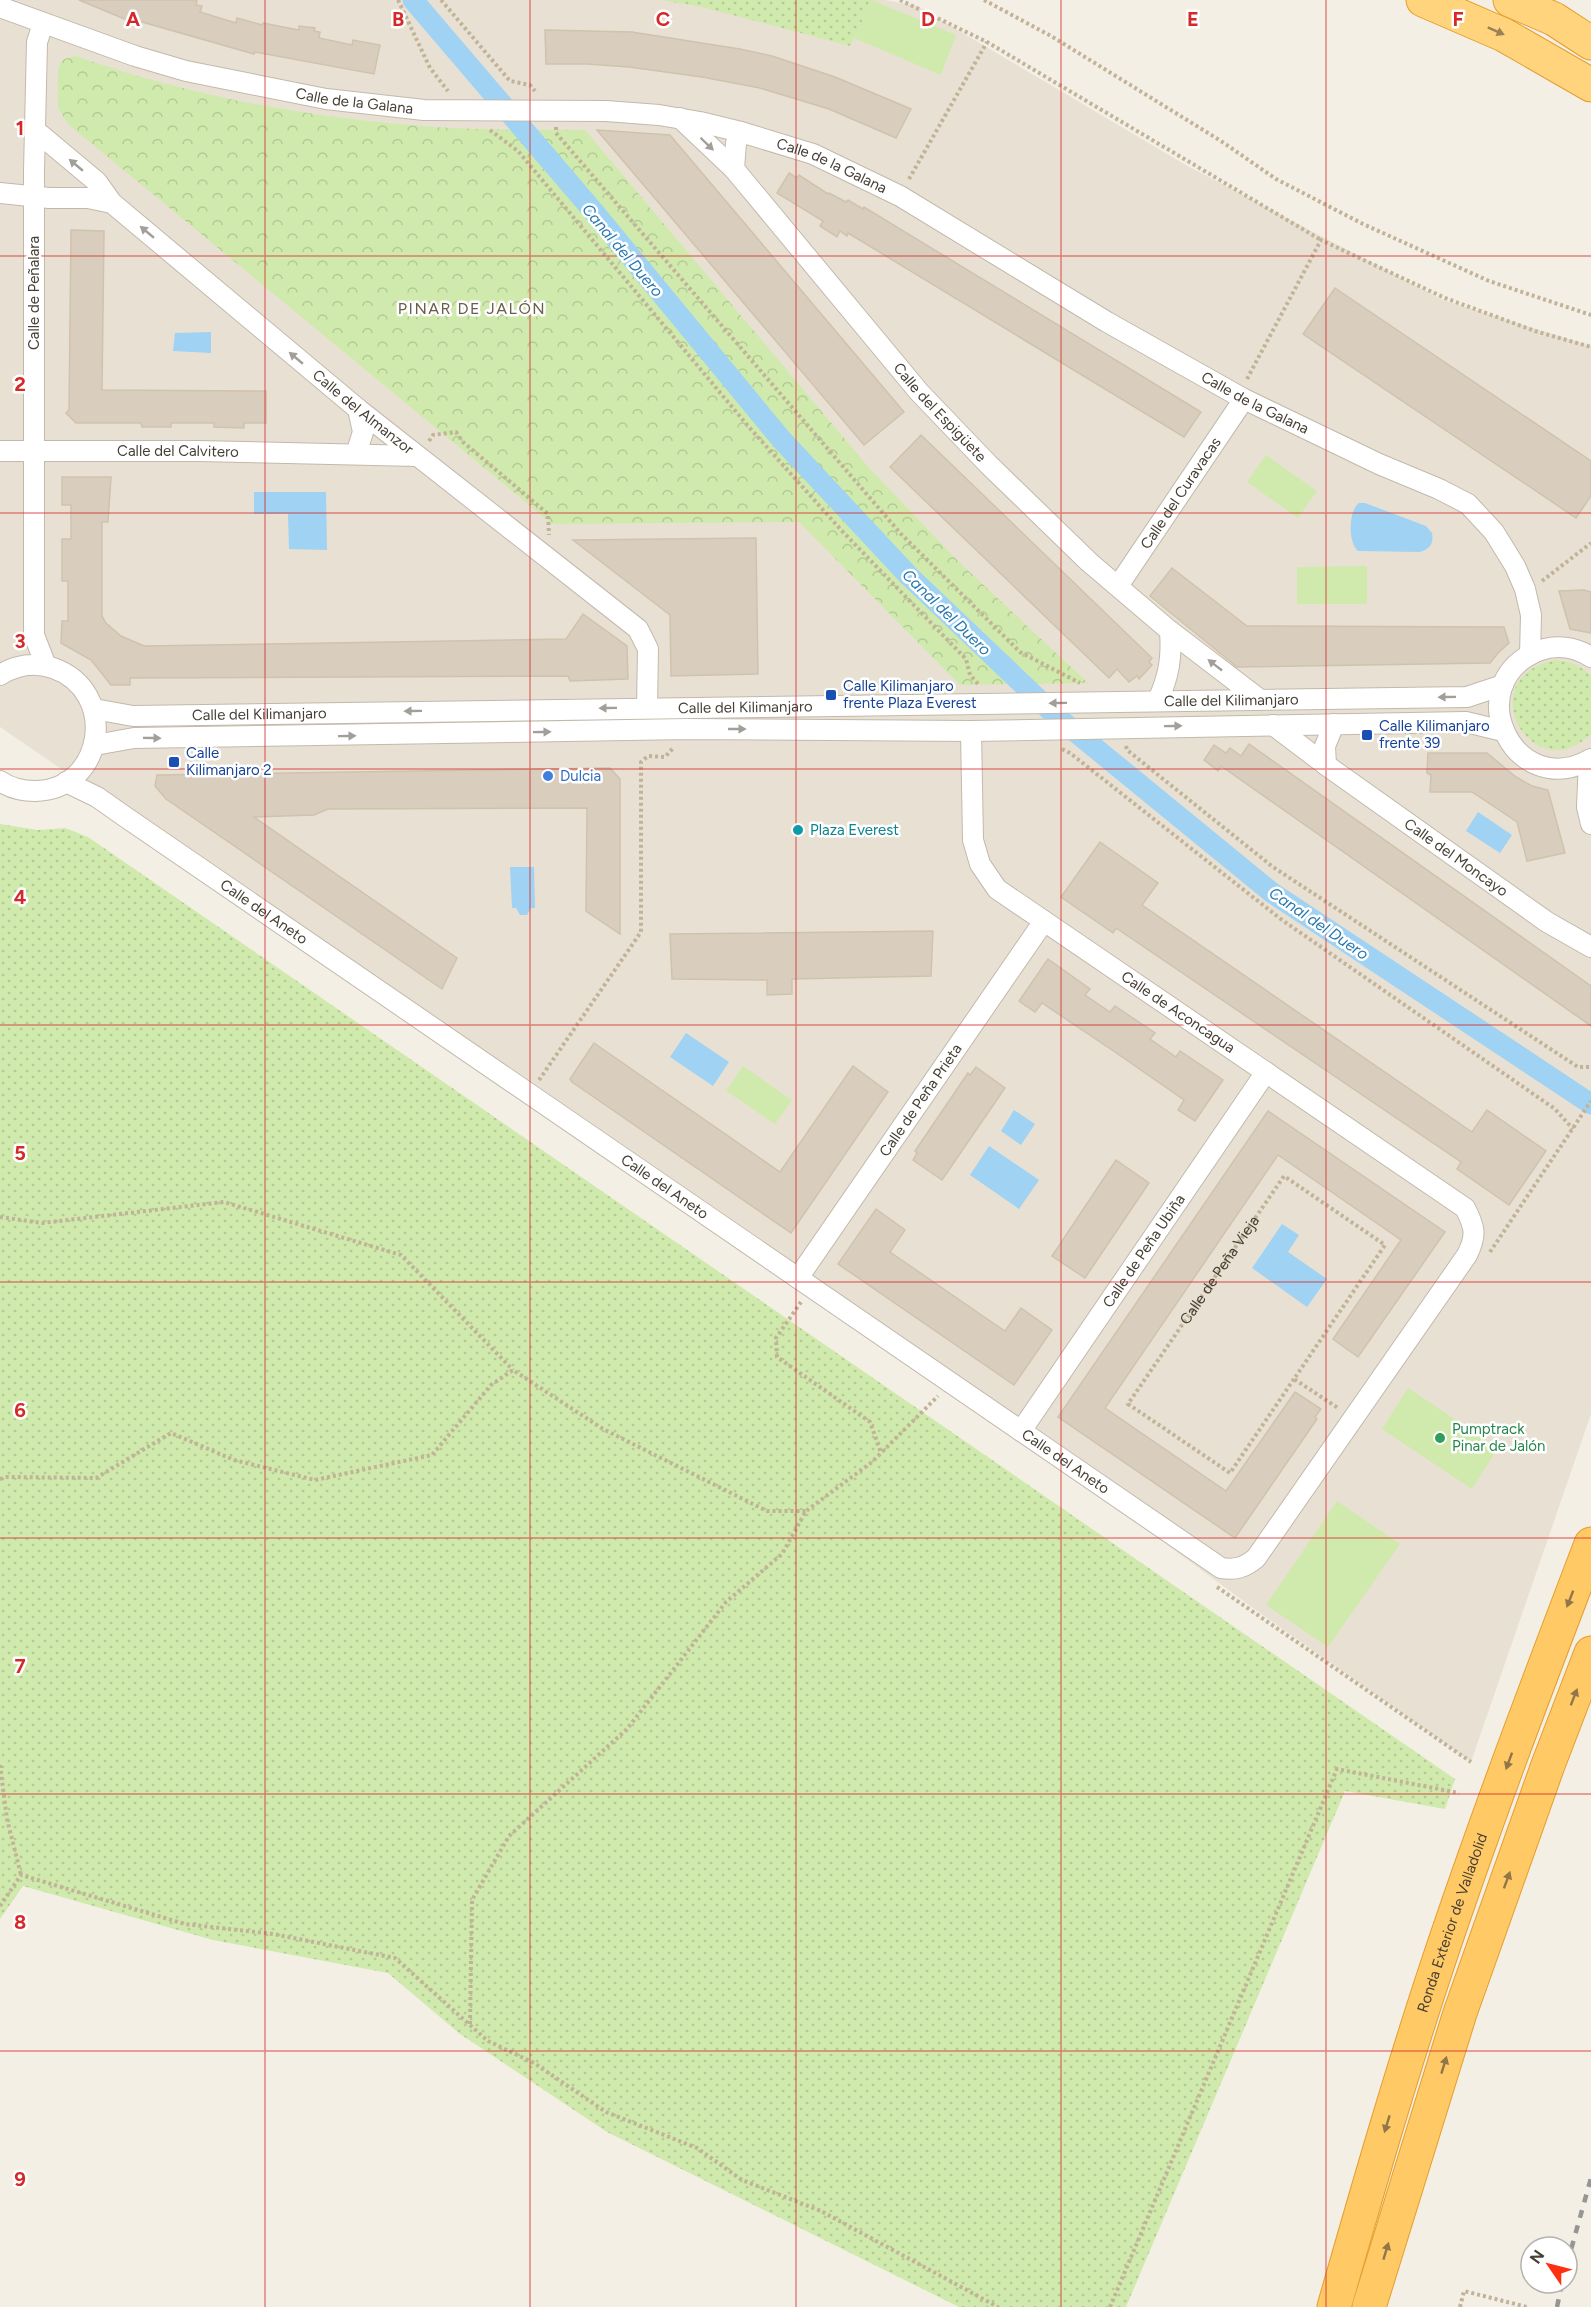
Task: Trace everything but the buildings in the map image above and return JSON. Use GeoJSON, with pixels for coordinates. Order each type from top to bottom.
{"type":"FeatureCollection","features":[{"type":"Feature","properties":{"kind":"highway"},"geometry":{"type":"LineString","coordinates":[[1423,0],[1504,35],[1591,85]]}},
{"type":"Feature","properties":{"kind":"highway"},"geometry":{"type":"LineString","coordinates":[[1510,0],[1554,19],[1591,43]]}},
{"type":"Feature","properties":{"kind":"highway","name":"Ronda Exterior de Valladolid"},"geometry":{"type":"LineString","coordinates":[[1334,2307],[1388,2122],[1438,1964],[1526,1716],[1591,1544]]}},
{"type":"Feature","properties":{"kind":"highway"},"geometry":{"type":"LineString","coordinates":[[1369,2307],[1460,2013],[1548,1764],[1591,1653]]}},
{"type":"Feature","properties":{"kind":"street","name":"Calle de la Galana"},"geometry":{"type":"LineString","coordinates":[[0,7],[135,56],[186,71],[326,99],[424,110],[606,111],[680,118],[741,132],[813,154],[900,196],[1107,322],[1244,399],[1468,504],[1494,532],[1515,566],[1525,589],[1531,615],[1530,655]]}},
{"type":"Feature","properties":{"kind":"street","name":"Calle de Peñalara"},"geometry":{"type":"LineString","coordinates":[[43,24],[37,42],[34,197],[34,635],[46,666]]}},
{"type":"Feature","properties":{"kind":"street","name":"Calle del Espigüete"},"geometry":{"type":"LineString","coordinates":[[680,118],[734,169],[919,392],[997,473],[1089,562],[1170,631],[1259,699]]}},
{"type":"Feature","properties":{"kind":"street","name":"Calle del Almanzor"},"geometry":{"type":"LineString","coordinates":[[36,131],[96,182],[112,203],[358,409],[638,629],[648,649],[647,708]]}},
{"type":"Feature","properties":{"kind":"street"},"geometry":{"type":"LineString","coordinates":[[734,169],[736,143],[741,132]]}},
{"type":"Feature","properties":{"kind":"street"},"geometry":{"type":"LineString","coordinates":[[0,193],[34,197],[88,198],[112,203]]}},
{"type":"Feature","properties":{"kind":"street","name":"Calle del Curavacas"},"geometry":{"type":"LineString","coordinates":[[1118,586],[1233,419],[1244,399]]}},
{"type":"Feature","properties":{"kind":"street"},"geometry":{"type":"LineString","coordinates":[[356,454],[363,432],[358,409]]}},
{"type":"Feature","properties":{"kind":"street","name":"Calle del Calvitero"},"geometry":{"type":"LineString","coordinates":[[0,451],[417,456]]}},
{"type":"Feature","properties":{"kind":"street","name":"Calle de la Galana"},"geometry":{"type":"LineString","coordinates":[[1531,615],[1557,647]]}},
{"type":"Feature","properties":{"kind":"street"},"geometry":{"type":"LineString","coordinates":[[1158,700],[1167,680],[1170,664],[1170,631]]}},
{"type":"Feature","properties":{"kind":"street","name":"Calle de Peñalara"},"geometry":{"type":"LineString","coordinates":[[18,667],[34,635]]}},
{"type":"Feature","properties":{"kind":"street"},"geometry":{"type":"LineString","coordinates":[[1589,815],[1590,760],[1563,768],[1548,767],[1528,760],[1515,749],[1503,731],[1499,706],[1503,685],[1519,662],[1530,655],[1557,647],[1573,649],[1591,657]]}},
{"type":"Feature","properties":{"kind":"street"},"geometry":{"type":"LineString","coordinates":[[0,675],[18,667],[46,666],[63,672],[73,678],[88,696],[94,709],[97,725],[94,745],[73,776],[50,789],[27,791],[0,781]]}},
{"type":"Feature","properties":{"kind":"street","name":"Calle del Kilimanjaro"},"geometry":{"type":"LineString","coordinates":[[94,709],[134,716],[1467,697],[1503,685]]}},
{"type":"Feature","properties":{"kind":"street","name":"Calle del Kilimanjaro"},"geometry":{"type":"LineString","coordinates":[[94,745],[134,738],[678,729],[971,731],[1466,722],[1503,731]]}},
{"type":"Feature","properties":{"kind":"street"},"geometry":{"type":"LineString","coordinates":[[1326,765],[1325,746],[1334,724]]}},
{"type":"Feature","properties":{"kind":"street","name":"Calle del Moncayo"},"geometry":{"type":"LineString","coordinates":[[1273,725],[1547,922],[1591,947]]}},
{"type":"Feature","properties":{"kind":"street","name":"Calle de Aconcagua"},"geometry":{"type":"LineString","coordinates":[[971,731],[973,840],[980,864],[998,889],[1465,1208],[1473,1224],[1470,1248]]}},
{"type":"Feature","properties":{"kind":"street"},"geometry":{"type":"LineString","coordinates":[[1563,768],[1589,815]]}},
{"type":"Feature","properties":{"kind":"street","name":"Calle del Aneto"},"geometry":{"type":"LineString","coordinates":[[73,776],[98,797],[1221,1568],[1235,1569],[1246,1566],[1256,1558],[1354,1419]]}},
{"type":"Feature","properties":{"kind":"street","name":"Calle de Peña Prieta"},"geometry":{"type":"LineString","coordinates":[[805,1283],[1044,921]]}},
{"type":"Feature","properties":{"kind":"street","name":"Calle de Peña Ubiña"},"geometry":{"type":"LineString","coordinates":[[1021,1431],[1266,1072]]}},
{"type":"Feature","properties":{"kind":"street"},"geometry":{"type":"LineString","coordinates":[[1354,1419],[1470,1248]]}},
{"type":"Feature","properties":{"kind":"path"},"geometry":{"type":"LineString","coordinates":[[398,0],[430,68],[471,111],[468,123],[482,124],[518,151],[748,426],[842,531],[966,659],[970,675],[1003,704]]}},
{"type":"Feature","properties":{"kind":"path"},"geometry":{"type":"LineString","coordinates":[[441,0],[510,81],[530,85],[556,133],[902,534],[1020,652],[1072,678],[1107,703]]}},
{"type":"Feature","properties":{"kind":"path"},"geometry":{"type":"LineString","coordinates":[[900,0],[987,42],[1321,240],[1445,297],[1535,331],[1591,347]]}},
{"type":"Feature","properties":{"kind":"path"},"geometry":{"type":"LineString","coordinates":[[984,0],[1052,36],[1286,184],[1363,224],[1489,281],[1591,315]]}},
{"type":"Feature","properties":{"kind":"path"},"geometry":{"type":"LineString","coordinates":[[900,196],[987,42]]}},
{"type":"Feature","properties":{"kind":"path"},"geometry":{"type":"LineString","coordinates":[[1256,383],[1247,378],[1321,240]]}},
{"type":"Feature","properties":{"kind":"path"},"geometry":{"type":"LineString","coordinates":[[1531,615],[1548,608],[1540,583],[1591,543]]}},
{"type":"Feature","properties":{"kind":"path"},"geometry":{"type":"LineString","coordinates":[[1119,727],[1127,750],[1273,867],[1578,1067],[1591,1067]]}},
{"type":"Feature","properties":{"kind":"path"},"geometry":{"type":"LineString","coordinates":[[1061,749],[1070,753],[1282,920],[1555,1109],[1574,1127]]}},
{"type":"Feature","properties":{"kind":"path"},"geometry":{"type":"LineString","coordinates":[[1470,1248],[1481,1265],[1591,1101]]}},
{"type":"Feature","properties":{"kind":"path","name":"Calle de Peña Vieja"},"geometry":{"type":"LineString","coordinates":[[1284,1176],[1385,1245],[1294,1379],[1230,1473],[1128,1404],[1284,1176]]}},
{"type":"Feature","properties":{"kind":"path"},"geometry":{"type":"LineString","coordinates":[[0,1217],[42,1223],[224,1202],[401,1255],[513,1370],[603,1429],[767,1511],[806,1511]]}},
{"type":"Feature","properties":{"kind":"path"},"geometry":{"type":"LineString","coordinates":[[805,1283],[776,1338],[777,1357],[870,1422],[881,1453]]}},
{"type":"Feature","properties":{"kind":"path"},"geometry":{"type":"LineString","coordinates":[[0,1479],[7,1477],[96,1478],[171,1433],[234,1461],[315,1480],[420,1458],[432,1455],[491,1385],[513,1370]]}},
{"type":"Feature","properties":{"kind":"path"},"geometry":{"type":"LineString","coordinates":[[1294,1379],[1354,1419]]}},
{"type":"Feature","properties":{"kind":"path"},"geometry":{"type":"LineString","coordinates":[[470,2025],[472,1900],[509,1836],[627,1729],[726,1602],[782,1554],[806,1511],[872,1462],[950,1383]]}},
{"type":"Feature","properties":{"kind":"path"},"geometry":{"type":"LineString","coordinates":[[0,1765],[7,1819],[21,1875],[0,1906]]}},
{"type":"Feature","properties":{"kind":"path"},"geometry":{"type":"LineString","coordinates":[[1110,2307],[1337,1769],[1459,1793]]}},
{"type":"Feature","properties":{"kind":"path"},"geometry":{"type":"LineString","coordinates":[[21,1875],[185,1924],[273,1934],[395,1958],[488,2041],[534,2063],[606,2112],[697,2148],[742,2180],[821,2211],[998,2307]]}},
{"type":"Feature","properties":{"kind":"path"},"geometry":{"type":"LineString","coordinates":[[1460,2307],[1464,2291],[1527,2307]]}},
{"type":"Feature","properties":{"kind":"shaded area"},"geometry":{"type":"Polygon","coordinates":[[[0,0],[885,0],[917,6],[1184,164],[1443,300],[1591,346],[1591,1414],[1471,1762],[1253,1608],[799,1274],[0,727],[0,0]]]}},
{"type":"Feature","properties":{"kind":"green space"},"geometry":{"type":"Polygon","coordinates":[[[661,0],[872,0],[850,46],[702,7],[661,0]]]}},
{"type":"Feature","properties":{"kind":"green space"},"geometry":{"type":"Polygon","coordinates":[[[872,0],[956,35],[941,75],[854,38],[872,0]]]}},
{"type":"Feature","properties":{"kind":"green space"},"geometry":{"type":"Polygon","coordinates":[[[76,56],[208,94],[252,104],[342,118],[434,127],[585,130],[870,469],[958,561],[1088,683],[960,685],[799,522],[552,524],[68,124],[58,108],[58,70],[64,59],[76,56]]]}},
{"type":"Feature","properties":{"kind":"green space"},"geometry":{"type":"Polygon","coordinates":[[[1266,455],[1317,491],[1298,518],[1247,482],[1266,455]]]}},
{"type":"Feature","properties":{"kind":"green space"},"geometry":{"type":"Polygon","coordinates":[[[1367,566],[1367,604],[1297,604],[1297,567],[1367,566]]]}},
{"type":"Feature","properties":{"kind":"green space"},"geometry":{"type":"Polygon","coordinates":[[[1556,660],[1575,665],[1591,676],[1591,734],[1569,748],[1548,749],[1530,740],[1518,725],[1513,706],[1516,686],[1530,670],[1556,660]]]}},
{"type":"Feature","properties":{"kind":"green space"},"geometry":{"type":"Polygon","coordinates":[[[0,824],[38,830],[65,828],[88,837],[1455,1779],[1445,1809],[1345,1791],[1126,2307],[959,2307],[607,2132],[460,2034],[388,1973],[213,1940],[23,1886],[0,1919],[0,824]]]}},
{"type":"Feature","properties":{"kind":"green space"},"geometry":{"type":"Polygon","coordinates":[[[743,1066],[792,1100],[775,1124],[726,1091],[743,1066]]]}},
{"type":"Feature","properties":{"kind":"green space","name":"Pumptrack Pinar de Jalón"},"geometry":{"type":"Polygon","coordinates":[[[1408,1388],[1498,1448],[1472,1489],[1382,1429],[1408,1388]]]}},
{"type":"Feature","properties":{"kind":"green space"},"geometry":{"type":"Polygon","coordinates":[[[1337,1501],[1400,1544],[1328,1647],[1266,1605],[1337,1501]]]}},
{"type":"Feature","properties":{"kind":"water"},"geometry":{"type":"Polygon","coordinates":[[[211,332],[211,353],[173,351],[175,333],[211,332]]]}},
{"type":"Feature","properties":{"kind":"water"},"geometry":{"type":"Polygon","coordinates":[[[254,492],[326,492],[327,550],[289,549],[288,514],[254,514],[254,492]]]}},
{"type":"Feature","properties":{"kind":"water"},"geometry":{"type":"Polygon","coordinates":[[[1359,503],[1365,503],[1426,526],[1432,533],[1430,545],[1420,552],[1358,551],[1352,541],[1351,520],[1355,507],[1359,503]]]}},
{"type":"Feature","properties":{"kind":"water"},"geometry":{"type":"Polygon","coordinates":[[[1478,812],[1512,835],[1500,853],[1466,831],[1478,812]]]}},
{"type":"Feature","properties":{"kind":"water"},"geometry":{"type":"Polygon","coordinates":[[[510,867],[534,867],[535,908],[531,908],[527,915],[520,915],[516,908],[512,908],[510,867]]]}},
{"type":"Feature","properties":{"kind":"water"},"geometry":{"type":"Polygon","coordinates":[[[686,1033],[729,1062],[713,1086],[670,1057],[686,1033]]]}},
{"type":"Feature","properties":{"kind":"water"},"geometry":{"type":"Polygon","coordinates":[[[1014,1110],[1035,1124],[1021,1145],[1001,1131],[1014,1110]]]}},
{"type":"Feature","properties":{"kind":"water"},"geometry":{"type":"Polygon","coordinates":[[[989,1146],[1039,1180],[1019,1209],[970,1175],[989,1146]]]}},
{"type":"Feature","properties":{"kind":"water"},"geometry":{"type":"Polygon","coordinates":[[[1282,1224],[1299,1235],[1288,1252],[1327,1279],[1307,1307],[1252,1268],[1282,1224]]]}},
{"type":"Feature","properties":{"kind":"waterway","name":"Canal del Duero"},"geometry":{"type":"LineString","coordinates":[[413,0],[594,212],[781,439],[909,576],[1056,716],[1271,892],[1591,1104]]}},
{"type":"Feature","properties":{"kind":"railway"},"geometry":{"type":"LineString","coordinates":[[1575,2235],[1591,2178]]}},
{"type":"Feature","properties":{"kind":"railway"},"geometry":{"type":"LineString","coordinates":[[1557,2307],[1560,2295]]}},
{"type":"Feature","properties":{"kind":"place","name":"Calle Kilimanjaro frente Plaza Everest"},"geometry":{"type":"Point","coordinates":[831,695]}},
{"type":"Feature","properties":{"kind":"place","name":"Calle Kilimanjaro frente 39"},"geometry":{"type":"Point","coordinates":[1367,735]}},
{"type":"Feature","properties":{"kind":"place","name":"Calle Kilimanjaro 2"},"geometry":{"type":"Point","coordinates":[174,762]}},
{"type":"Feature","properties":{"kind":"place","name":"Dulcia"},"geometry":{"type":"Point","coordinates":[548,776]}},
{"type":"Feature","properties":{"kind":"place","name":"Plaza Everest"},"geometry":{"type":"Point","coordinates":[798,830]}},
{"type":"Feature","properties":{"kind":"place","name":"Pumptrack Pinar de Jalón"},"geometry":{"type":"Point","coordinates":[1440,1438]}},
{"type":"Feature","properties":{"kind":"district","name":"PINAR DE JALÓN"},"geometry":{"type":"Point","coordinates":[472,308]}}]}
